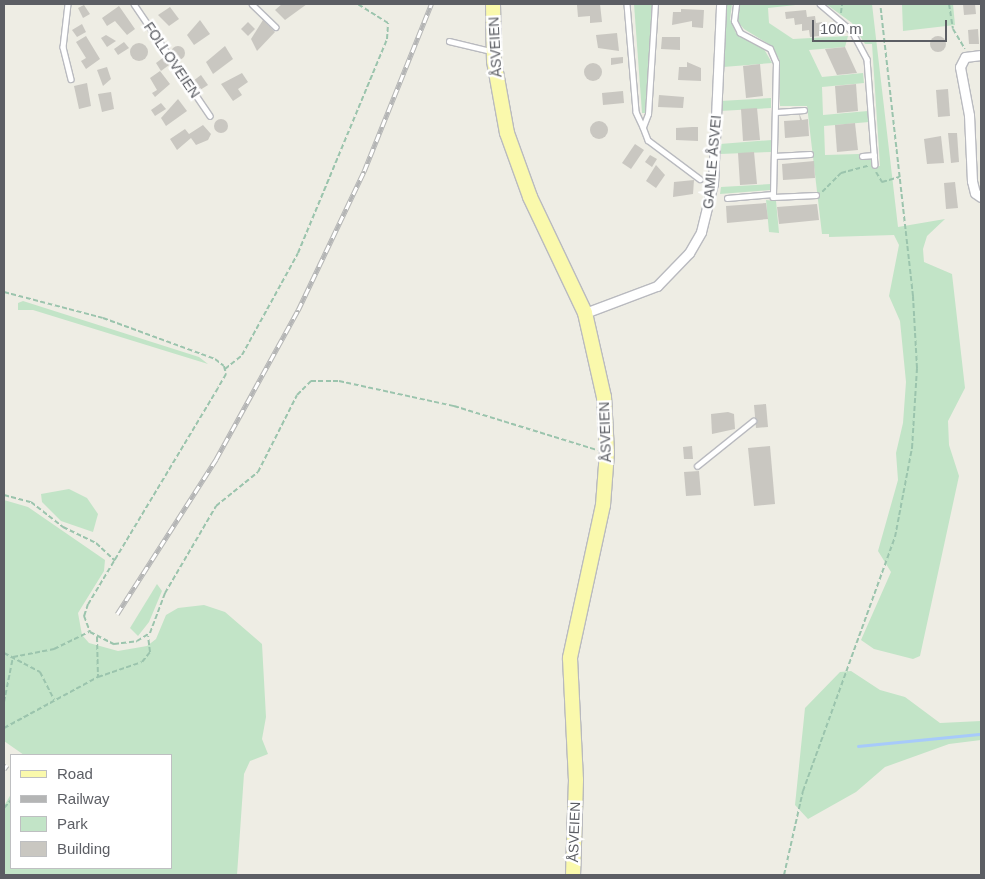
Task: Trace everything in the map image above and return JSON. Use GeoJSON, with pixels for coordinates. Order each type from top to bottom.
{"type":"FeatureCollection","features":[{"type":"Feature","properties":{"kind":"main road","name":"ÅSVEIEN"},"geometry":{"type":"LineString","coordinates":[[493,4],[493,51],[501,108],[516,163],[585,314],[600,371],[607,452],[599,528],[570,658],[576,780],[573,875]]}},
{"type":"Feature","properties":{"kind":"street","name":"GAMLE ÅSVEI"},"geometry":{"type":"LineString","coordinates":[[585,314],[657,286],[689,254],[701,232],[713,182],[721,4]]}},
{"type":"Feature","properties":{"kind":"street"},"geometry":{"type":"LineString","coordinates":[[981,55],[969,55],[960,67],[969,115],[972,181],[975,193],[981,198]]}},
{"type":"Feature","properties":{"kind":"lane"},"geometry":{"type":"LineString","coordinates":[[68,4],[63,47],[70,79]]}},
{"type":"Feature","properties":{"kind":"lane","name":"FOLLOVEIEN"},"geometry":{"type":"LineString","coordinates":[[134,4],[210,116]]}},
{"type":"Feature","properties":{"kind":"lane"},"geometry":{"type":"LineString","coordinates":[[252,4],[276,27]]}},
{"type":"Feature","properties":{"kind":"lane","name":"GAMLE ÅSVEI"},"geometry":{"type":"LineString","coordinates":[[627,4],[636,112],[648,140],[700,179]]}},
{"type":"Feature","properties":{"kind":"lane"},"geometry":{"type":"LineString","coordinates":[[643,127],[648,114],[655,4]]}},
{"type":"Feature","properties":{"kind":"lane"},"geometry":{"type":"LineString","coordinates":[[736,4],[734,21],[740,33],[770,49],[776,63],[773,194]]}},
{"type":"Feature","properties":{"kind":"lane"},"geometry":{"type":"LineString","coordinates":[[820,4],[852,31],[867,59],[875,165]]}},
{"type":"Feature","properties":{"kind":"lane"},"geometry":{"type":"LineString","coordinates":[[449,40],[493,51]]}},
{"type":"Feature","properties":{"kind":"lane"},"geometry":{"type":"LineString","coordinates":[[776,112],[804,110]]}},
{"type":"Feature","properties":{"kind":"lane"},"geometry":{"type":"LineString","coordinates":[[774,156],[810,154]]}},
{"type":"Feature","properties":{"kind":"lane"},"geometry":{"type":"LineString","coordinates":[[862,156],[874,154]]}},
{"type":"Feature","properties":{"kind":"lane","name":"GAMLE ÅSVEI"},"geometry":{"type":"LineString","coordinates":[[727,198],[773,194],[773,197],[816,195]]}},
{"type":"Feature","properties":{"kind":"lane"},"geometry":{"type":"LineString","coordinates":[[697,466],[753,421]]}},
{"type":"Feature","properties":{"kind":"path"},"geometry":{"type":"LineString","coordinates":[[148,636],[123,644],[97,638],[90,632],[86,609],[218,388],[225,369],[242,355],[298,254],[387,39],[388,23],[357,4]]}},
{"type":"Feature","properties":{"kind":"path"},"geometry":{"type":"LineString","coordinates":[[840,20],[842,4]]}},
{"type":"Feature","properties":{"kind":"path"},"geometry":{"type":"LineString","coordinates":[[784,875],[803,791],[876,595],[906,490],[917,368],[880,4]]}},
{"type":"Feature","properties":{"kind":"path"},"geometry":{"type":"LineString","coordinates":[[949,4],[952,28],[969,55]]}},
{"type":"Feature","properties":{"kind":"path"},"geometry":{"type":"LineString","coordinates":[[816,195],[825,191],[842,173],[875,165],[882,182],[899,177]]}},
{"type":"Feature","properties":{"kind":"path"},"geometry":{"type":"LineString","coordinates":[[4,292],[103,318],[215,359],[225,369]]}},
{"type":"Feature","properties":{"kind":"path"},"geometry":{"type":"LineString","coordinates":[[4,728],[98,677],[146,659],[151,648],[148,636],[165,593],[216,506],[258,472],[297,395],[311,381],[339,381],[454,406],[607,452]]}},
{"type":"Feature","properties":{"kind":"path"},"geometry":{"type":"LineString","coordinates":[[4,495],[31,502],[63,528],[96,543],[115,561]]}},
{"type":"Feature","properties":{"kind":"path"},"geometry":{"type":"LineString","coordinates":[[13,657],[54,649],[90,632]]}},
{"type":"Feature","properties":{"kind":"path"},"geometry":{"type":"LineString","coordinates":[[97,638],[98,677]]}},
{"type":"Feature","properties":{"kind":"path"},"geometry":{"type":"LineString","coordinates":[[4,653],[40,672],[55,700]]}},
{"type":"Feature","properties":{"kind":"path"},"geometry":{"type":"LineString","coordinates":[[4,702],[13,657]]}},
{"type":"Feature","properties":{"kind":"green space"},"geometry":{"type":"Polygon","coordinates":[[[634,4],[652,4],[646,113],[642,113],[634,4]]]}},
{"type":"Feature","properties":{"kind":"green space"},"geometry":{"type":"Polygon","coordinates":[[[726,4],[732,4],[730,19],[736,33],[764,49],[772,63],[723,67],[726,4]]]}},
{"type":"Feature","properties":{"kind":"green space"},"geometry":{"type":"Polygon","coordinates":[[[740,4],[805,4],[768,8],[769,23],[793,39],[848,36],[845,47],[809,50],[822,77],[863,73],[864,83],[822,87],[823,115],[868,111],[869,122],[824,126],[825,155],[859,154],[860,160],[871,159],[872,167],[880,166],[872,44],[865,44],[852,23],[826,4],[872,4],[898,227],[945,219],[927,236],[923,249],[924,262],[952,274],[965,388],[948,421],[949,445],[959,476],[920,656],[913,659],[874,649],[861,640],[891,572],[878,551],[898,480],[896,453],[903,423],[906,382],[900,321],[889,296],[899,245],[894,235],[829,237],[829,234],[822,234],[807,106],[780,106],[779,59],[772,46],[744,29],[737,21],[740,4]]]}},
{"type":"Feature","properties":{"kind":"green space"},"geometry":{"type":"Polygon","coordinates":[[[902,4],[953,4],[955,25],[903,31],[902,4]]]}},
{"type":"Feature","properties":{"kind":"green space"},"geometry":{"type":"Polygon","coordinates":[[[771,98],[771,108],[720,111],[720,101],[771,98]]]}},
{"type":"Feature","properties":{"kind":"green space"},"geometry":{"type":"Polygon","coordinates":[[[772,140],[771,152],[720,154],[720,144],[772,140]]]}},
{"type":"Feature","properties":{"kind":"green space"},"geometry":{"type":"Polygon","coordinates":[[[771,184],[770,190],[720,194],[721,187],[771,184]]]}},
{"type":"Feature","properties":{"kind":"green space"},"geometry":{"type":"Polygon","coordinates":[[[766,200],[776,201],[779,233],[769,232],[766,200]]]}},
{"type":"Feature","properties":{"kind":"green space"},"geometry":{"type":"Polygon","coordinates":[[[23,301],[199,357],[208,364],[33,310],[18,310],[18,303],[23,301]]]}},
{"type":"Feature","properties":{"kind":"green space"},"geometry":{"type":"Polygon","coordinates":[[[69,489],[87,498],[98,514],[93,532],[61,521],[42,502],[41,494],[69,489]]]}},
{"type":"Feature","properties":{"kind":"green space"},"geometry":{"type":"Polygon","coordinates":[[[4,500],[28,507],[105,560],[104,571],[78,613],[82,635],[89,643],[118,651],[147,646],[156,639],[166,615],[178,608],[204,605],[225,612],[262,644],[266,717],[262,739],[268,754],[250,761],[244,774],[237,875],[4,875],[4,806],[10,796],[10,869],[172,869],[172,754],[23,754],[4,741],[4,500]]]}},
{"type":"Feature","properties":{"kind":"green space"},"geometry":{"type":"Polygon","coordinates":[[[157,584],[162,591],[149,622],[138,636],[130,628],[157,584]]]}},
{"type":"Feature","properties":{"kind":"green space"},"geometry":{"type":"Polygon","coordinates":[[[851,671],[880,690],[905,697],[940,723],[981,721],[981,740],[949,744],[885,767],[856,792],[808,819],[795,805],[805,708],[840,672],[851,671]]]}},
{"type":"Feature","properties":{"kind":"building"},"geometry":{"type":"Polygon","coordinates":[[[282,4],[307,4],[285,20],[275,10],[282,4]]]}},
{"type":"Feature","properties":{"kind":"building"},"geometry":{"type":"Polygon","coordinates":[[[600,4],[602,22],[590,23],[590,16],[578,17],[577,5],[600,4]]]}},
{"type":"Feature","properties":{"kind":"building"},"geometry":{"type":"Polygon","coordinates":[[[963,4],[975,4],[976,14],[964,15],[963,4]]]}},
{"type":"Feature","properties":{"kind":"building"},"geometry":{"type":"Polygon","coordinates":[[[84,5],[90,14],[83,18],[78,8],[84,5]]]}},
{"type":"Feature","properties":{"kind":"building"},"geometry":{"type":"Polygon","coordinates":[[[119,6],[135,29],[127,35],[115,21],[107,26],[102,18],[119,6]]]}},
{"type":"Feature","properties":{"kind":"building"},"geometry":{"type":"Polygon","coordinates":[[[170,7],[179,19],[169,26],[158,15],[170,7]]]}},
{"type":"Feature","properties":{"kind":"building"},"geometry":{"type":"Polygon","coordinates":[[[681,9],[704,10],[703,28],[692,27],[692,21],[672,25],[673,12],[681,12],[681,9]]]}},
{"type":"Feature","properties":{"kind":"building"},"geometry":{"type":"Polygon","coordinates":[[[806,10],[807,17],[815,16],[816,23],[822,22],[823,29],[830,28],[830,35],[810,37],[809,30],[802,31],[802,24],[795,25],[794,18],[786,19],[785,12],[806,10]]]}},
{"type":"Feature","properties":{"kind":"building"},"geometry":{"type":"Polygon","coordinates":[[[200,20],[210,34],[194,45],[187,35],[200,20]]]}},
{"type":"Feature","properties":{"kind":"building"},"geometry":{"type":"Polygon","coordinates":[[[263,20],[275,32],[257,51],[251,39],[263,20]]]}},
{"type":"Feature","properties":{"kind":"building"},"geometry":{"type":"Polygon","coordinates":[[[248,22],[255,29],[248,36],[241,29],[248,22]]]}},
{"type":"Feature","properties":{"kind":"building"},"geometry":{"type":"Polygon","coordinates":[[[82,24],[86,32],[77,37],[72,30],[82,24]]]}},
{"type":"Feature","properties":{"kind":"building"},"geometry":{"type":"Polygon","coordinates":[[[978,29],[979,44],[969,44],[968,30],[978,29]]]}},
{"type":"Feature","properties":{"kind":"building"},"geometry":{"type":"Polygon","coordinates":[[[617,33],[619,51],[598,48],[596,35],[617,33]]]}},
{"type":"Feature","properties":{"kind":"building"},"geometry":{"type":"Polygon","coordinates":[[[106,35],[116,41],[107,47],[101,38],[106,35]]]}},
{"type":"Feature","properties":{"kind":"building"},"geometry":{"type":"Polygon","coordinates":[[[86,36],[100,59],[86,69],[81,61],[86,58],[76,42],[86,36]]]}},
{"type":"Feature","properties":{"kind":"building"},"geometry":{"type":"Polygon","coordinates":[[[938,36],[944,38],[946,44],[944,50],[938,52],[932,50],[930,44],[932,38],[938,36]]]}},
{"type":"Feature","properties":{"kind":"building"},"geometry":{"type":"Polygon","coordinates":[[[662,37],[680,37],[680,50],[661,49],[662,37]]]}},
{"type":"Feature","properties":{"kind":"building"},"geometry":{"type":"Polygon","coordinates":[[[124,42],[129,48],[118,55],[114,49],[124,42]]]}},
{"type":"Feature","properties":{"kind":"building"},"geometry":{"type":"Polygon","coordinates":[[[139,43],[145,46],[148,52],[145,58],[139,61],[133,58],[130,52],[133,46],[139,43]]]}},
{"type":"Feature","properties":{"kind":"building"},"geometry":{"type":"Polygon","coordinates":[[[178,46],[183,48],[185,53],[183,58],[178,60],[173,58],[171,53],[173,48],[178,46]]]}},
{"type":"Feature","properties":{"kind":"building"},"geometry":{"type":"Polygon","coordinates":[[[225,46],[233,59],[213,74],[206,62],[225,46]]]}},
{"type":"Feature","properties":{"kind":"building"},"geometry":{"type":"Polygon","coordinates":[[[845,47],[857,73],[837,75],[825,49],[845,47]]]}},
{"type":"Feature","properties":{"kind":"building"},"geometry":{"type":"Polygon","coordinates":[[[164,57],[169,65],[161,71],[156,63],[164,57]]]}},
{"type":"Feature","properties":{"kind":"building"},"geometry":{"type":"Polygon","coordinates":[[[623,57],[623,63],[611,65],[611,58],[623,57]]]}},
{"type":"Feature","properties":{"kind":"building"},"geometry":{"type":"Polygon","coordinates":[[[687,62],[701,68],[701,81],[678,80],[679,67],[687,67],[687,62]]]}},
{"type":"Feature","properties":{"kind":"building"},"geometry":{"type":"Polygon","coordinates":[[[593,63],[599,66],[602,72],[599,78],[593,81],[587,78],[584,72],[587,66],[593,63]]]}},
{"type":"Feature","properties":{"kind":"building"},"geometry":{"type":"Polygon","coordinates":[[[760,64],[763,96],[746,98],[743,66],[760,64]]]}},
{"type":"Feature","properties":{"kind":"building"},"geometry":{"type":"Polygon","coordinates":[[[107,67],[111,79],[103,86],[97,70],[107,67]]]}},
{"type":"Feature","properties":{"kind":"building"},"geometry":{"type":"Polygon","coordinates":[[[160,71],[170,84],[155,97],[152,93],[157,90],[150,78],[160,71]]]}},
{"type":"Feature","properties":{"kind":"building"},"geometry":{"type":"Polygon","coordinates":[[[242,73],[248,82],[238,89],[242,95],[233,101],[221,84],[242,73]]]}},
{"type":"Feature","properties":{"kind":"building"},"geometry":{"type":"Polygon","coordinates":[[[201,75],[208,85],[200,90],[193,81],[201,75]]]}},
{"type":"Feature","properties":{"kind":"building"},"geometry":{"type":"Polygon","coordinates":[[[87,83],[91,106],[79,109],[74,86],[87,83]]]}},
{"type":"Feature","properties":{"kind":"building"},"geometry":{"type":"Polygon","coordinates":[[[856,84],[858,111],[837,113],[835,86],[856,84]]]}},
{"type":"Feature","properties":{"kind":"building"},"geometry":{"type":"Polygon","coordinates":[[[948,89],[950,116],[938,117],[936,90],[948,89]]]}},
{"type":"Feature","properties":{"kind":"building"},"geometry":{"type":"Polygon","coordinates":[[[623,91],[624,103],[603,105],[602,93],[623,91]]]}},
{"type":"Feature","properties":{"kind":"building"},"geometry":{"type":"Polygon","coordinates":[[[111,92],[114,109],[102,112],[98,94],[111,92]]]}},
{"type":"Feature","properties":{"kind":"building"},"geometry":{"type":"Polygon","coordinates":[[[659,95],[684,97],[683,108],[658,107],[659,95]]]}},
{"type":"Feature","properties":{"kind":"building"},"geometry":{"type":"Polygon","coordinates":[[[178,99],[187,111],[166,126],[161,118],[178,99]]]}},
{"type":"Feature","properties":{"kind":"building"},"geometry":{"type":"Polygon","coordinates":[[[161,103],[166,109],[155,116],[151,110],[161,103]]]}},
{"type":"Feature","properties":{"kind":"building"},"geometry":{"type":"Polygon","coordinates":[[[757,108],[760,140],[743,141],[741,109],[757,108]]]}},
{"type":"Feature","properties":{"kind":"building"},"geometry":{"type":"Polygon","coordinates":[[[799,113],[802,120],[808,119],[809,136],[785,138],[784,121],[800,120],[799,113]]]}},
{"type":"Feature","properties":{"kind":"building"},"geometry":{"type":"Polygon","coordinates":[[[221,119],[226,121],[228,126],[226,131],[221,133],[216,131],[214,126],[216,121],[221,119]]]}},
{"type":"Feature","properties":{"kind":"building"},"geometry":{"type":"Polygon","coordinates":[[[599,121],[605,124],[608,130],[605,136],[599,139],[593,136],[590,130],[593,124],[599,121]]]}},
{"type":"Feature","properties":{"kind":"building"},"geometry":{"type":"Polygon","coordinates":[[[855,123],[858,150],[837,152],[835,125],[855,123]]]}},
{"type":"Feature","properties":{"kind":"building"},"geometry":{"type":"Polygon","coordinates":[[[203,125],[211,134],[208,140],[196,145],[191,138],[177,150],[170,139],[185,129],[189,134],[203,125]]]}},
{"type":"Feature","properties":{"kind":"building"},"geometry":{"type":"Polygon","coordinates":[[[698,127],[698,141],[676,140],[676,128],[698,127]]]}},
{"type":"Feature","properties":{"kind":"building"},"geometry":{"type":"Polygon","coordinates":[[[948,133],[957,133],[959,162],[951,163],[948,133]]]}},
{"type":"Feature","properties":{"kind":"building"},"geometry":{"type":"Polygon","coordinates":[[[941,136],[944,163],[927,164],[924,139],[941,136]]]}},
{"type":"Feature","properties":{"kind":"building"},"geometry":{"type":"Polygon","coordinates":[[[635,144],[644,150],[631,169],[622,163],[635,144]]]}},
{"type":"Feature","properties":{"kind":"building"},"geometry":{"type":"Polygon","coordinates":[[[754,152],[757,184],[740,185],[738,153],[754,152]]]}},
{"type":"Feature","properties":{"kind":"building"},"geometry":{"type":"Polygon","coordinates":[[[650,155],[657,159],[652,167],[645,162],[650,155]]]}},
{"type":"Feature","properties":{"kind":"building"},"geometry":{"type":"Polygon","coordinates":[[[814,161],[815,178],[783,180],[782,164],[814,161]]]}},
{"type":"Feature","properties":{"kind":"building"},"geometry":{"type":"Polygon","coordinates":[[[656,165],[665,175],[656,188],[646,181],[656,165]]]}},
{"type":"Feature","properties":{"kind":"building"},"geometry":{"type":"Polygon","coordinates":[[[694,180],[693,194],[673,197],[674,182],[694,180]]]}},
{"type":"Feature","properties":{"kind":"building"},"geometry":{"type":"Polygon","coordinates":[[[955,182],[958,208],[946,209],[944,183],[955,182]]]}},
{"type":"Feature","properties":{"kind":"building"},"geometry":{"type":"Polygon","coordinates":[[[766,203],[768,219],[727,223],[726,206],[766,203]]]}},
{"type":"Feature","properties":{"kind":"building"},"geometry":{"type":"Polygon","coordinates":[[[817,204],[819,220],[779,224],[777,207],[817,204]]]}},
{"type":"Feature","properties":{"kind":"building"},"geometry":{"type":"Polygon","coordinates":[[[766,404],[768,427],[756,428],[754,405],[766,404]]]}},
{"type":"Feature","properties":{"kind":"building"},"geometry":{"type":"Polygon","coordinates":[[[728,412],[734,414],[735,429],[712,434],[711,414],[728,412]]]}},
{"type":"Feature","properties":{"kind":"building"},"geometry":{"type":"Polygon","coordinates":[[[692,446],[693,459],[684,459],[683,447],[692,446]]]}},
{"type":"Feature","properties":{"kind":"building"},"geometry":{"type":"Polygon","coordinates":[[[770,446],[775,504],[754,506],[748,448],[770,446]]]}},
{"type":"Feature","properties":{"kind":"building"},"geometry":{"type":"Polygon","coordinates":[[[699,471],[701,495],[686,496],[684,472],[699,471]]]}},
{"type":"Feature","properties":{"kind":"waterway"},"geometry":{"type":"LineString","coordinates":[[858,746],[981,734]]}},
{"type":"Feature","properties":{"kind":"railway"},"geometry":{"type":"LineString","coordinates":[[117,614],[216,459],[298,310],[364,171],[431,4]]}},
{"type":"Feature","properties":{"kind":"railway"},"geometry":{"type":"LineString","coordinates":[[4,769],[7,765]]}}]}
